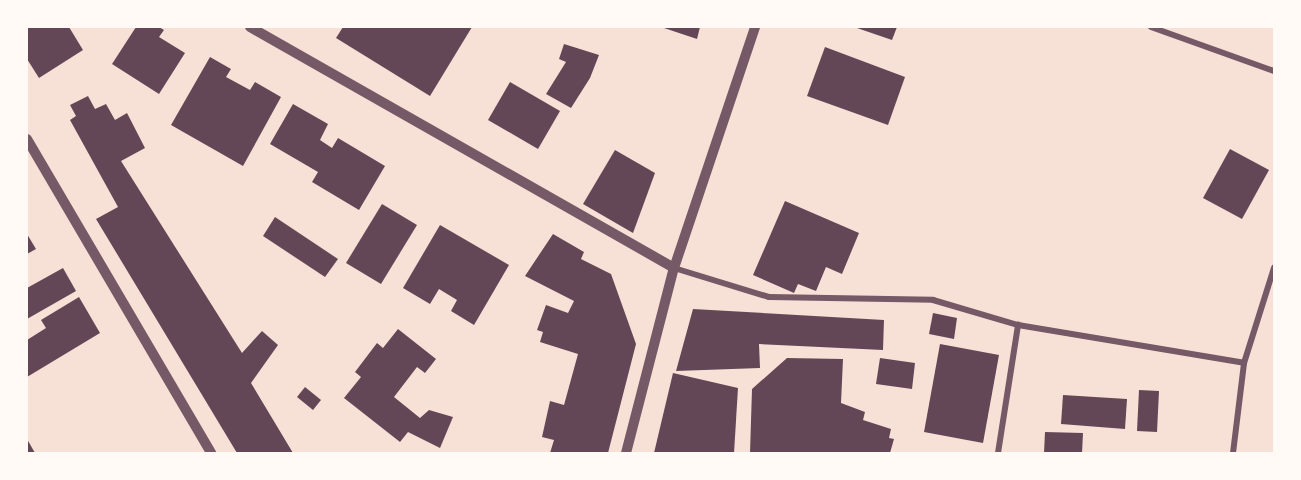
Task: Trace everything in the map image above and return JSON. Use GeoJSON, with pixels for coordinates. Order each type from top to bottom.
{"type":"FeatureCollection","features":[{"type":"Feature","properties":{"kind":"street"},"geometry":{"type":"LineString","coordinates":[[250,27],[674,268],[769,297],[933,300],[1018,325],[1244,363]]}},
{"type":"Feature","properties":{"kind":"street"},"geometry":{"type":"LineString","coordinates":[[626,453],[674,268],[755,27]]}},
{"type":"Feature","properties":{"kind":"street"},"geometry":{"type":"LineString","coordinates":[[1151,27],[1274,71]]}},
{"type":"Feature","properties":{"kind":"street"},"geometry":{"type":"LineString","coordinates":[[27,139],[211,453]]}},
{"type":"Feature","properties":{"kind":"street"},"geometry":{"type":"LineString","coordinates":[[1233,453],[1244,363],[1274,268]]}},
{"type":"Feature","properties":{"kind":"street"},"geometry":{"type":"LineString","coordinates":[[998,453],[1018,325]]}},
{"type":"Feature","properties":{"kind":"building"},"geometry":{"type":"Polygon","coordinates":[[[27,27],[69,27],[83,50],[39,78],[27,59],[27,27]]]}},
{"type":"Feature","properties":{"kind":"building"},"geometry":{"type":"Polygon","coordinates":[[[136,27],[159,27],[164,30],[159,37],[185,53],[159,94],[112,64],[136,27]]]}},
{"type":"Feature","properties":{"kind":"building"},"geometry":{"type":"Polygon","coordinates":[[[343,27],[472,27],[430,96],[336,38],[343,27]]]}},
{"type":"Feature","properties":{"kind":"building"},"geometry":{"type":"Polygon","coordinates":[[[661,27],[700,27],[697,39],[661,27]]]}},
{"type":"Feature","properties":{"kind":"building"},"geometry":{"type":"Polygon","coordinates":[[[854,27],[897,27],[892,40],[854,27]]]}},
{"type":"Feature","properties":{"kind":"building"},"geometry":{"type":"Polygon","coordinates":[[[564,44],[599,55],[590,78],[571,108],[546,94],[566,62],[559,59],[564,44]]]}},
{"type":"Feature","properties":{"kind":"building"},"geometry":{"type":"Polygon","coordinates":[[[825,47],[905,77],[888,125],[807,96],[825,47]]]}},
{"type":"Feature","properties":{"kind":"building"},"geometry":{"type":"Polygon","coordinates":[[[210,57],[231,69],[226,77],[250,90],[255,82],[281,97],[243,166],[171,125],[210,57]]]}},
{"type":"Feature","properties":{"kind":"building"},"geometry":{"type":"Polygon","coordinates":[[[510,82],[560,111],[538,149],[488,120],[510,82]]]}},
{"type":"Feature","properties":{"kind":"building"},"geometry":{"type":"Polygon","coordinates":[[[88,96],[95,109],[106,104],[115,120],[127,113],[145,148],[121,161],[242,353],[262,331],[278,345],[251,383],[293,453],[237,453],[96,219],[118,207],[70,120],[76,116],[70,105],[88,96]]]}},
{"type":"Feature","properties":{"kind":"building"},"geometry":{"type":"Polygon","coordinates":[[[293,104],[328,124],[320,140],[332,148],[338,138],[385,166],[359,210],[312,182],[318,172],[270,144],[293,104]]]}},
{"type":"Feature","properties":{"kind":"building"},"geometry":{"type":"Polygon","coordinates":[[[1230,149],[1269,170],[1242,219],[1203,198],[1230,149]]]}},
{"type":"Feature","properties":{"kind":"building"},"geometry":{"type":"Polygon","coordinates":[[[615,150],[655,173],[633,233],[583,204],[615,150]]]}},
{"type":"Feature","properties":{"kind":"building"},"geometry":{"type":"Polygon","coordinates":[[[785,201],[859,233],[842,274],[826,267],[816,291],[798,284],[794,293],[753,275],[785,201]]]}},
{"type":"Feature","properties":{"kind":"building"},"geometry":{"type":"Polygon","coordinates":[[[382,204],[417,225],[381,284],[346,263],[382,204]]]}},
{"type":"Feature","properties":{"kind":"building"},"geometry":{"type":"Polygon","coordinates":[[[275,217],[338,259],[325,277],[263,236],[275,217]]]}},
{"type":"Feature","properties":{"kind":"building"},"geometry":{"type":"Polygon","coordinates":[[[440,225],[509,265],[474,325],[451,311],[457,300],[439,289],[430,304],[403,288],[440,225]]]}},
{"type":"Feature","properties":{"kind":"building"},"geometry":{"type":"Polygon","coordinates":[[[27,234],[36,249],[27,254],[27,234]]]}},
{"type":"Feature","properties":{"kind":"building"},"geometry":{"type":"Polygon","coordinates":[[[553,234],[584,252],[581,259],[611,274],[636,344],[608,453],[550,453],[554,440],[542,437],[550,401],[564,405],[578,354],[540,342],[543,332],[537,330],[546,305],[568,313],[574,301],[525,276],[553,234]]]}},
{"type":"Feature","properties":{"kind":"building"},"geometry":{"type":"Polygon","coordinates":[[[63,268],[76,291],[27,319],[27,288],[63,268]]]}},
{"type":"Feature","properties":{"kind":"building"},"geometry":{"type":"Polygon","coordinates":[[[79,297],[100,333],[27,377],[27,340],[46,328],[41,320],[79,297]]]}},
{"type":"Feature","properties":{"kind":"building"},"geometry":{"type":"Polygon","coordinates":[[[693,309],[884,320],[883,350],[759,344],[760,368],[676,371],[693,309]]]}},
{"type":"Feature","properties":{"kind":"building"},"geometry":{"type":"Polygon","coordinates":[[[933,313],[957,318],[954,339],[929,334],[933,313]]]}},
{"type":"Feature","properties":{"kind":"building"},"geometry":{"type":"Polygon","coordinates":[[[398,329],[436,359],[425,373],[417,367],[394,397],[420,418],[429,410],[453,417],[440,448],[408,432],[400,442],[344,398],[361,377],[355,372],[377,343],[383,348],[398,329]]]}},
{"type":"Feature","properties":{"kind":"building"},"geometry":{"type":"Polygon","coordinates":[[[940,344],[999,355],[983,443],[924,432],[940,344]]]}},
{"type":"Feature","properties":{"kind":"building"},"geometry":{"type":"Polygon","coordinates":[[[787,358],[843,359],[841,403],[865,412],[863,420],[891,429],[889,438],[894,439],[890,453],[750,453],[752,389],[787,358]]]}},
{"type":"Feature","properties":{"kind":"building"},"geometry":{"type":"Polygon","coordinates":[[[880,358],[915,363],[912,389],[876,384],[880,358]]]}},
{"type":"Feature","properties":{"kind":"building"},"geometry":{"type":"Polygon","coordinates":[[[673,373],[738,388],[734,453],[654,453],[673,373]]]}},
{"type":"Feature","properties":{"kind":"building"},"geometry":{"type":"Polygon","coordinates":[[[305,387],[321,400],[313,410],[297,397],[305,387]]]}},
{"type":"Feature","properties":{"kind":"building"},"geometry":{"type":"Polygon","coordinates":[[[1139,390],[1159,391],[1157,432],[1137,431],[1139,390]]]}},
{"type":"Feature","properties":{"kind":"building"},"geometry":{"type":"Polygon","coordinates":[[[1063,395],[1127,399],[1125,429],[1061,424],[1063,395]]]}},
{"type":"Feature","properties":{"kind":"building"},"geometry":{"type":"Polygon","coordinates":[[[1045,432],[1083,433],[1082,453],[1044,453],[1045,432]]]}},
{"type":"Feature","properties":{"kind":"building"},"geometry":{"type":"Polygon","coordinates":[[[27,439],[35,453],[27,453],[27,439]]]}}]}
